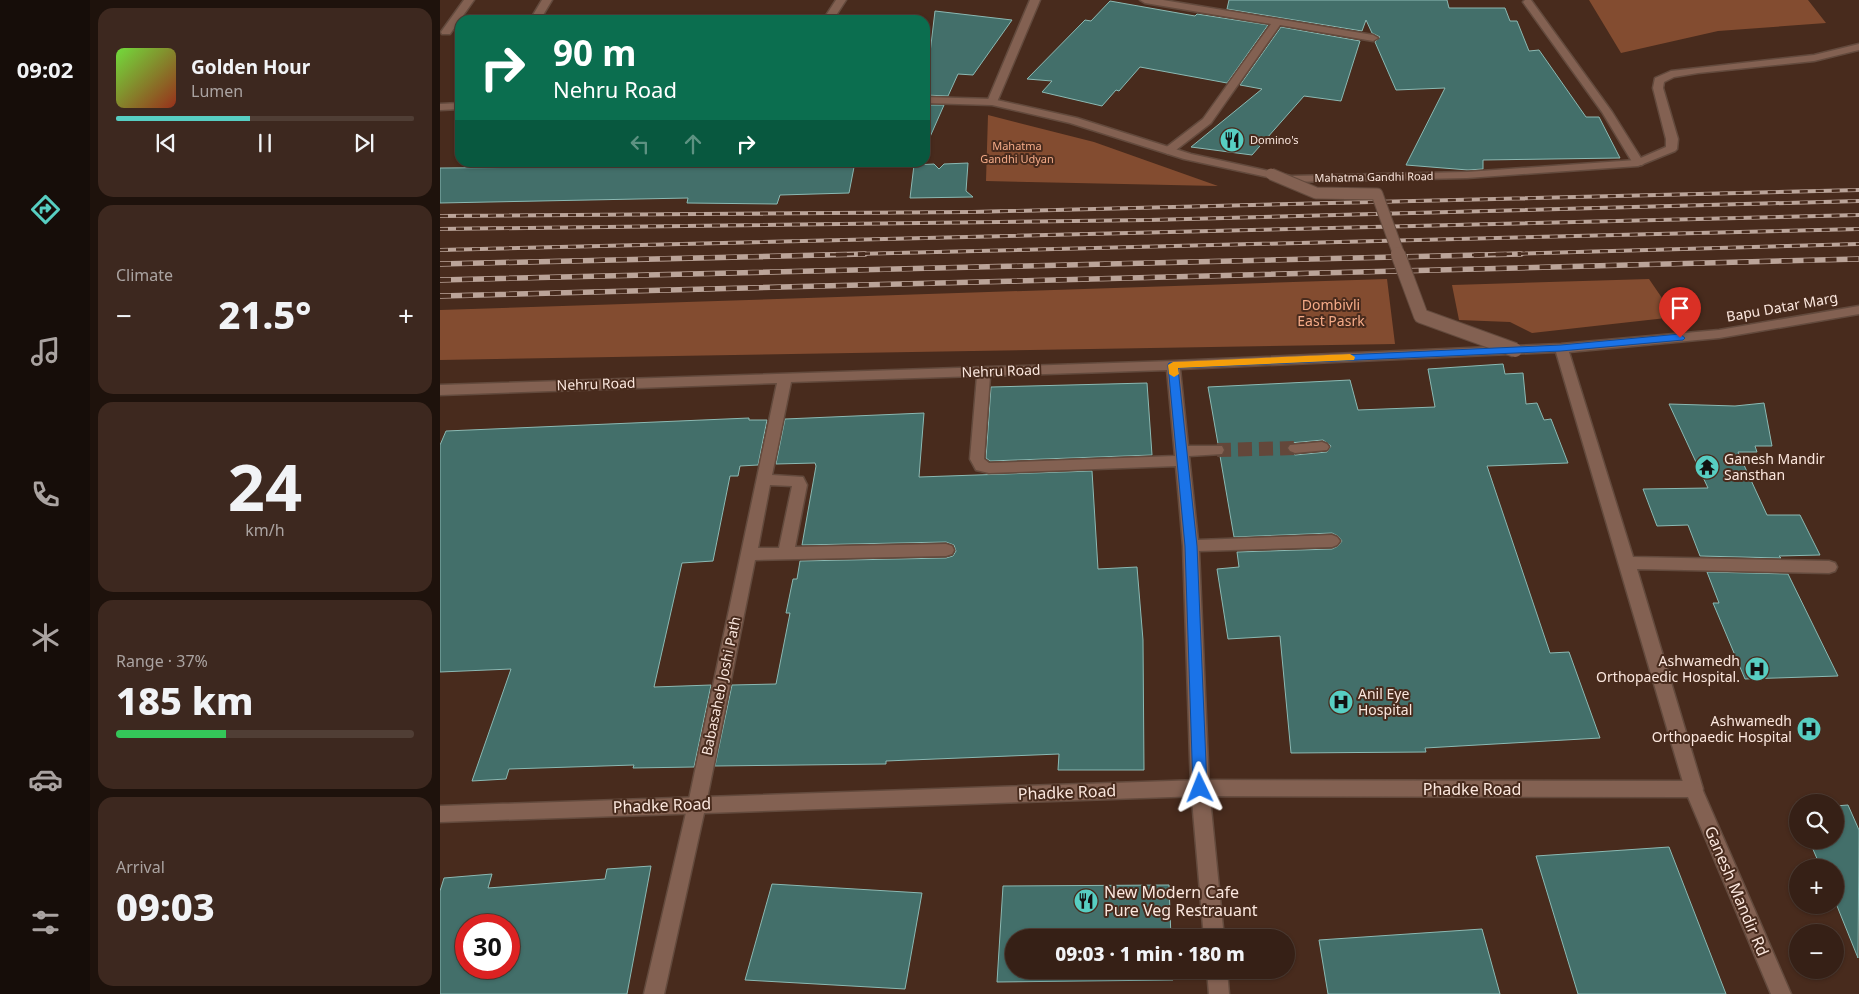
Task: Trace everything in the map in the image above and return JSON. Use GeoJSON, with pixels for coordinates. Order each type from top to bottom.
{"type":"FeatureCollection","features":[{"type":"Feature","properties":{"kind":"street"},"geometry":{"type":"LineString","coordinates":[[457,15],[469,0]]}},
{"type":"Feature","properties":{"kind":"street"},"geometry":{"type":"LineString","coordinates":[[538,15],[547,0]]}},
{"type":"Feature","properties":{"kind":"street"},"geometry":{"type":"LineString","coordinates":[[831,15],[841,0]]}},
{"type":"Feature","properties":{"kind":"street"},"geometry":{"type":"LineString","coordinates":[[992,102],[1035,0]]}},
{"type":"Feature","properties":{"kind":"street"},"geometry":{"type":"LineString","coordinates":[[1145,0],[1372,38]]}},
{"type":"Feature","properties":{"kind":"street"},"geometry":{"type":"LineString","coordinates":[[1528,2],[1607,112],[1638,162]]}},
{"type":"Feature","properties":{"kind":"street"},"geometry":{"type":"LineString","coordinates":[[443,32],[455,17]]}},
{"type":"Feature","properties":{"kind":"street"},"geometry":{"type":"LineString","coordinates":[[1168,151],[1207,121],[1277,22]]}},
{"type":"Feature","properties":{"kind":"street","name":"Mahatma Gandhi Road"},"geometry":{"type":"LineString","coordinates":[[930,100],[992,102],[1073,120],[1188,157],[1292,179],[1467,175],[1638,162],[1671,149],[1672,139],[1658,88],[1659,80],[1672,74],[1814,58],[1859,47]]}},
{"type":"Feature","properties":{"kind":"street"},"geometry":{"type":"LineString","coordinates":[[440,106],[455,106]]}},
{"type":"Feature","properties":{"kind":"street"},"geometry":{"type":"LineString","coordinates":[[1271,174],[1316,193],[1377,194],[1421,316],[1515,350]]}},
{"type":"Feature","properties":{"kind":"street","name":"Bapu Datar Marg"},"geometry":{"type":"LineString","coordinates":[[1561,348],[1719,334],[1859,310]]}},
{"type":"Feature","properties":{"kind":"street","name":"Nehru Road"},"geometry":{"type":"LineString","coordinates":[[440,390],[1173,365],[1561,348]]}},
{"type":"Feature","properties":{"kind":"street","name":"Ganesh Mandir Rd"},"geometry":{"type":"LineString","coordinates":[[1561,348],[1694,789],[1781,994]]}},
{"type":"Feature","properties":{"kind":"street"},"geometry":{"type":"LineString","coordinates":[[1173,365],[1191,546],[1200,788],[1213,929]]}},
{"type":"Feature","properties":{"kind":"street"},"geometry":{"type":"LineString","coordinates":[[984,371],[977,459],[980,466],[989,468],[1181,456],[1217,450]]}},
{"type":"Feature","properties":{"kind":"street","name":"Babasaheb Joshi Path"},"geometry":{"type":"LineString","coordinates":[[654,994],[697,804],[785,378]]}},
{"type":"Feature","properties":{"kind":"street"},"geometry":{"type":"LineString","coordinates":[[1295,448],[1322,447]]}},
{"type":"Feature","properties":{"kind":"street"},"geometry":{"type":"LineString","coordinates":[[764,480],[791,480],[798,481],[800,485],[786,553]]}},
{"type":"Feature","properties":{"kind":"street"},"geometry":{"type":"LineString","coordinates":[[1191,546],[1332,540]]}},
{"type":"Feature","properties":{"kind":"street"},"geometry":{"type":"LineString","coordinates":[[749,554],[946,550]]}},
{"type":"Feature","properties":{"kind":"street"},"geometry":{"type":"LineString","coordinates":[[1627,563],[1829,567]]}},
{"type":"Feature","properties":{"kind":"street","name":"Phadke Road"},"geometry":{"type":"LineString","coordinates":[[440,814],[1200,788],[1694,789]]}},
{"type":"Feature","properties":{"kind":"street"},"geometry":{"type":"LineString","coordinates":[[1218,979],[1219,994]]}},
{"type":"Feature","properties":{"kind":"green space"},"geometry":{"type":"Polygon","coordinates":[[[1589,0],[1808,0],[1826,23],[1718,31],[1621,53],[1589,0]]]}},
{"type":"Feature","properties":{"kind":"green space","name":"Mahatma Gandhi Udyan"},"geometry":{"type":"Polygon","coordinates":[[[988,115],[1094,142],[1218,186],[986,181],[988,115]]]}},
{"type":"Feature","properties":{"kind":"green space","name":"Dombivli East Pasrk"},"geometry":{"type":"Polygon","coordinates":[[[1387,279],[1395,344],[440,360],[440,310],[1387,279]]]}},
{"type":"Feature","properties":{"kind":"green space"},"geometry":{"type":"Polygon","coordinates":[[[1649,279],[1675,317],[1532,333],[1510,322],[1459,320],[1452,285],[1649,279]]]}},
{"type":"Feature","properties":{"kind":"building"},"geometry":{"type":"Polygon","coordinates":[[[1229,0],[1447,0],[1449,8],[1505,8],[1510,21],[1517,21],[1529,51],[1539,50],[1586,117],[1599,117],[1620,158],[1483,160],[1483,169],[1468,170],[1406,165],[1445,88],[1396,90],[1375,42],[1380,37],[1372,33],[1366,20],[1362,31],[1227,9],[1229,0]]]}},
{"type":"Feature","properties":{"kind":"building"},"geometry":{"type":"Polygon","coordinates":[[[1110,1],[1195,16],[1197,14],[1268,25],[1227,83],[1140,67],[1119,91],[1116,90],[1102,106],[1042,92],[1052,81],[1027,79],[1085,20],[1091,21],[1110,1]]]}},
{"type":"Feature","properties":{"kind":"building"},"geometry":{"type":"Polygon","coordinates":[[[935,11],[1012,20],[973,75],[958,74],[948,96],[930,95],[930,53],[935,11]]]}},
{"type":"Feature","properties":{"kind":"building"},"geometry":{"type":"Polygon","coordinates":[[[1281,27],[1360,41],[1341,101],[1304,96],[1252,155],[1191,147],[1262,89],[1240,85],[1281,27]]]}},
{"type":"Feature","properties":{"kind":"building"},"geometry":{"type":"Polygon","coordinates":[[[930,105],[944,105],[930,137],[930,105]]]}},
{"type":"Feature","properties":{"kind":"building"},"geometry":{"type":"Polygon","coordinates":[[[968,163],[966,191],[973,197],[910,198],[914,167],[930,167],[930,164],[934,164],[939,169],[944,164],[968,163]]]}},
{"type":"Feature","properties":{"kind":"building"},"geometry":{"type":"Polygon","coordinates":[[[854,167],[849,193],[780,195],[777,204],[687,203],[688,198],[440,203],[440,168],[854,167]]]}},
{"type":"Feature","properties":{"kind":"building"},"geometry":{"type":"Polygon","coordinates":[[[1503,364],[1505,374],[1523,373],[1526,404],[1537,403],[1544,420],[1551,419],[1568,463],[1487,466],[1550,653],[1569,652],[1600,738],[1425,748],[1426,752],[1291,753],[1280,636],[1228,639],[1217,569],[1239,567],[1237,552],[1332,549],[1342,541],[1332,533],[1234,537],[1220,456],[1224,455],[1226,449],[1224,445],[1218,444],[1208,387],[1350,380],[1358,410],[1435,407],[1428,369],[1503,364]],[[1323,440],[1290,443],[1286,449],[1295,455],[1327,452],[1331,446],[1323,440]]]}},
{"type":"Feature","properties":{"kind":"building"},"geometry":{"type":"Polygon","coordinates":[[[1147,383],[1152,455],[990,461],[986,458],[991,387],[1147,383]]]}},
{"type":"Feature","properties":{"kind":"building"},"geometry":{"type":"Polygon","coordinates":[[[1764,403],[1772,446],[1755,446],[1757,452],[1738,452],[1767,515],[1800,515],[1820,555],[1779,556],[1781,558],[1700,556],[1688,525],[1657,526],[1643,489],[1708,488],[1669,404],[1735,406],[1764,403]]]}},
{"type":"Feature","properties":{"kind":"building"},"geometry":{"type":"Polygon","coordinates":[[[924,413],[919,477],[1092,471],[1098,569],[1137,567],[1143,640],[1144,770],[1058,770],[1059,754],[886,761],[886,764],[715,766],[732,685],[776,684],[790,613],[786,613],[793,579],[797,579],[800,561],[946,558],[953,556],[956,551],[954,545],[946,542],[802,545],[816,466],[815,463],[776,464],[785,419],[924,413]]]}},
{"type":"Feature","properties":{"kind":"building"},"geometry":{"type":"Polygon","coordinates":[[[749,418],[749,420],[767,420],[758,465],[740,466],[738,476],[730,476],[713,561],[682,563],[654,687],[711,685],[694,767],[633,768],[634,765],[509,769],[506,779],[472,781],[511,669],[440,672],[440,445],[446,431],[749,418]]]}},
{"type":"Feature","properties":{"kind":"building"},"geometry":{"type":"Polygon","coordinates":[[[1707,572],[1788,574],[1838,676],[1745,679],[1713,603],[1719,603],[1707,572]]]}},
{"type":"Feature","properties":{"kind":"building"},"geometry":{"type":"Polygon","coordinates":[[[1844,805],[1848,805],[1859,830],[1858,958],[1840,914],[1844,914],[1844,859],[1817,859],[1813,849],[1844,849],[1844,805]]]}},
{"type":"Feature","properties":{"kind":"building"},"geometry":{"type":"Polygon","coordinates":[[[1669,847],[1726,994],[1578,994],[1536,856],[1669,847]]]}},
{"type":"Feature","properties":{"kind":"building"},"geometry":{"type":"Polygon","coordinates":[[[651,866],[627,994],[440,994],[440,891],[444,878],[492,874],[488,888],[605,879],[607,869],[651,866]]]}},
{"type":"Feature","properties":{"kind":"building"},"geometry":{"type":"Polygon","coordinates":[[[772,884],[922,893],[905,989],[745,980],[772,884]]]}},
{"type":"Feature","properties":{"kind":"building","name":"New Modern Cafe Pure Veg Restrauant"},"geometry":{"type":"Polygon","coordinates":[[[1169,885],[1171,929],[1005,929],[1005,979],[1173,980],[997,982],[1003,886],[1169,885]]]}},
{"type":"Feature","properties":{"kind":"building"},"geometry":{"type":"Polygon","coordinates":[[[1482,929],[1500,994],[1328,994],[1319,940],[1482,929]]]}},
{"type":"Feature","properties":{"kind":"tunnel"},"geometry":{"type":"LineString","coordinates":[[1217,450],[1295,448]]}},
{"type":"Feature","properties":{"kind":"railway"},"geometry":{"type":"LineString","coordinates":[[440,216],[972,212],[1859,190]]}},
{"type":"Feature","properties":{"kind":"railway"},"geometry":{"type":"LineString","coordinates":[[440,229],[1149,220],[1859,201]]}},
{"type":"Feature","properties":{"kind":"railway"},"geometry":{"type":"LineString","coordinates":[[440,250],[1859,215]]}},
{"type":"Feature","properties":{"kind":"railway"},"geometry":{"type":"LineString","coordinates":[[814,255],[1859,229]]}},
{"type":"Feature","properties":{"kind":"railway"},"geometry":{"type":"LineString","coordinates":[[1472,255],[1859,244]]}},
{"type":"Feature","properties":{"kind":"railway"},"geometry":{"type":"LineString","coordinates":[[440,264],[865,254]]}},
{"type":"Feature","properties":{"kind":"railway"},"geometry":{"type":"LineString","coordinates":[[440,280],[1521,254]]}},
{"type":"Feature","properties":{"kind":"railway"},"geometry":{"type":"LineString","coordinates":[[440,296],[1859,259]]}},
{"type":"Feature","properties":{"kind":"slow traffic"},"geometry":{"type":"LineString","coordinates":[[1174,374],[1173,365],[1350,357]]}},
{"type":"Feature","properties":{"kind":"place","name":"Domino's"},"geometry":{"type":"Point","coordinates":[1232,140]}},
{"type":"Feature","properties":{"kind":"place","name":"Ganesh Mandir Sansthan"},"geometry":{"type":"Point","coordinates":[1707,467]}},
{"type":"Feature","properties":{"kind":"place","name":"Ashwamedh Orthopaedic Hospital."},"geometry":{"type":"Point","coordinates":[1757,669]}},
{"type":"Feature","properties":{"kind":"place","name":"Anil Eye Hospital"},"geometry":{"type":"Point","coordinates":[1341,702]}},
{"type":"Feature","properties":{"kind":"place","name":"Ashwamedh Orthopaedic Hospital"},"geometry":{"type":"Point","coordinates":[1809,729]}},
{"type":"Feature","properties":{"kind":"place","name":"New Modern Cafe Pure Veg Restrauant"},"geometry":{"type":"Point","coordinates":[1086,901]}},
{"type":"Feature","properties":{"kind":"route"},"geometry":{"type":"LineString","coordinates":[[1200,788],[1191,546],[1173,365],[1561,348],[1680,338]]}}]}
